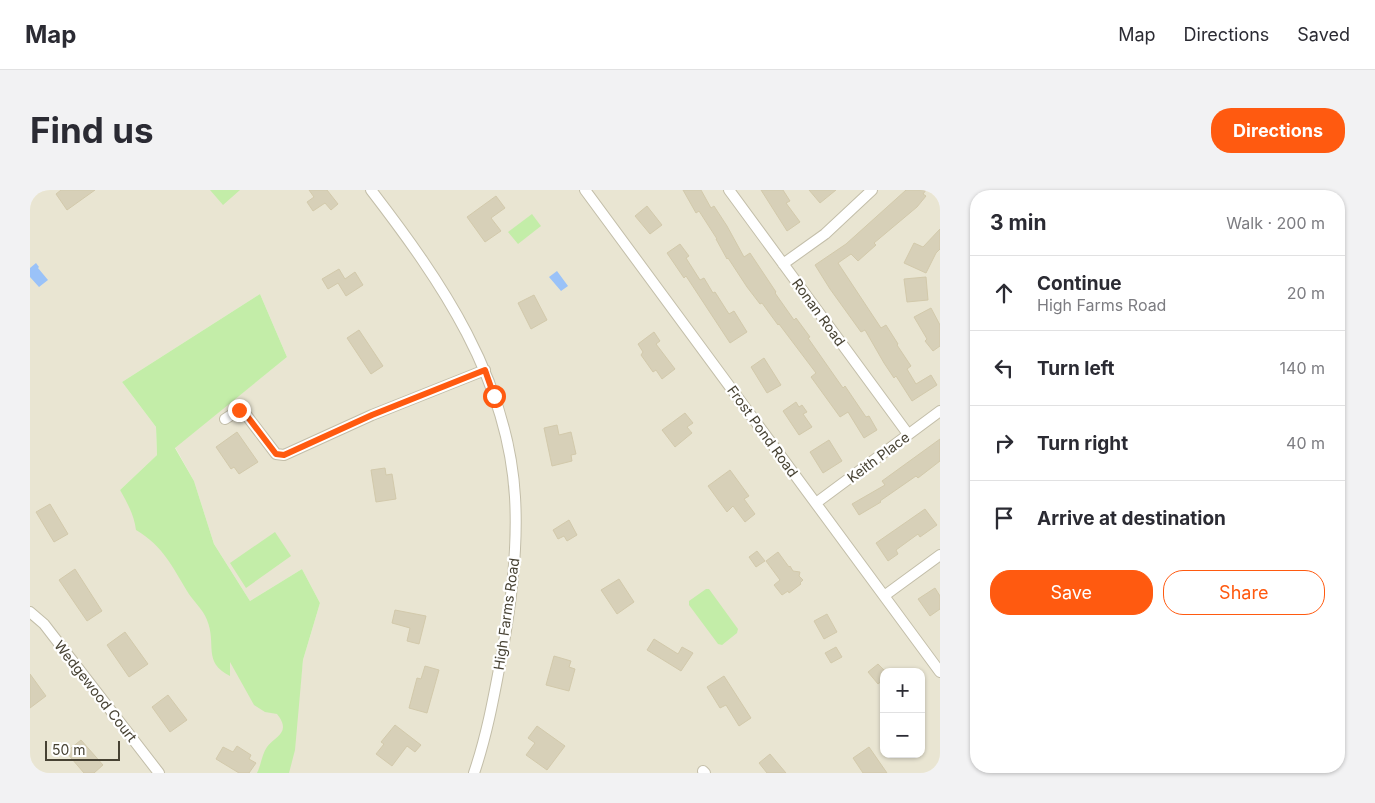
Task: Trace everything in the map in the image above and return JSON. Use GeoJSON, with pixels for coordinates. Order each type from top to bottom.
{"type":"FeatureCollection","features":[{"type":"Feature","properties":{"kind":"street","name":"High Farms Road"},"geometry":{"type":"LineString","coordinates":[[371,190],[430,269],[463,325],[485,370],[504,430],[512,470],[515,496],[514,576],[494,700],[474,773]]}},
{"type":"Feature","properties":{"kind":"street","name":"Frost Pond Road"},"geometry":{"type":"LineString","coordinates":[[585,190],[940,672]]}},
{"type":"Feature","properties":{"kind":"street","name":"Ronan Road"},"geometry":{"type":"LineString","coordinates":[[729,190],[908,434]]}},
{"type":"Feature","properties":{"kind":"street"},"geometry":{"type":"LineString","coordinates":[[783,264],[825,234],[872,190]]}},
{"type":"Feature","properties":{"kind":"street"},"geometry":{"type":"LineString","coordinates":[[225,419],[239,410],[244,412],[276,454],[284,455],[372,415],[485,370]]}},
{"type":"Feature","properties":{"kind":"street","name":"Keith Place"},"geometry":{"type":"LineString","coordinates":[[816,503],[940,412]]}},
{"type":"Feature","properties":{"kind":"street"},"geometry":{"type":"LineString","coordinates":[[884,596],[940,555]]}},
{"type":"Feature","properties":{"kind":"street","name":"Wedgewood Court"},"geometry":{"type":"LineString","coordinates":[[30,612],[44,624],[159,773]]}},
{"type":"Feature","properties":{"kind":"shaded area"},"geometry":{"type":"Polygon","coordinates":[[[30,190],[940,190],[940,773],[30,773],[30,190]],[[260,294],[122,382],[156,427],[157,455],[120,490],[296,723],[303,660],[320,603],[302,569],[250,601],[214,544],[194,481],[175,447],[287,357],[260,294]]]}},
{"type":"Feature","properties":{"kind":"green space"},"geometry":{"type":"Polygon","coordinates":[[[210,190],[240,190],[223,205],[210,190]]]}},
{"type":"Feature","properties":{"kind":"green space"},"geometry":{"type":"Polygon","coordinates":[[[532,214],[541,226],[518,244],[508,232],[532,214]]]}},
{"type":"Feature","properties":{"kind":"green space"},"geometry":{"type":"Polygon","coordinates":[[[260,294],[287,357],[175,448],[194,481],[214,544],[250,601],[302,569],[320,603],[303,660],[295,750],[289,773],[257,773],[265,750],[283,730],[281,720],[277,714],[265,712],[254,705],[230,662],[230,676],[221,671],[216,665],[212,652],[210,629],[205,616],[189,595],[166,557],[153,543],[136,530],[134,519],[120,490],[157,455],[156,427],[122,382],[260,294]]]}},
{"type":"Feature","properties":{"kind":"green space"},"geometry":{"type":"Polygon","coordinates":[[[275,532],[291,556],[246,588],[230,563],[275,532]]]}},
{"type":"Feature","properties":{"kind":"green space"},"geometry":{"type":"Polygon","coordinates":[[[706,589],[709,589],[738,629],[737,633],[722,645],[718,644],[689,605],[689,601],[706,589]]]}},
{"type":"Feature","properties":{"kind":"water"},"geometry":{"type":"Polygon","coordinates":[[[36,263],[48,280],[39,287],[30,277],[30,268],[36,263]]]}},
{"type":"Feature","properties":{"kind":"water"},"geometry":{"type":"Polygon","coordinates":[[[557,271],[568,286],[561,291],[549,277],[557,271]]]}},
{"type":"Feature","properties":{"kind":"building"},"geometry":{"type":"Polygon","coordinates":[[[61,190],[95,190],[67,210],[56,194],[61,190]]]}},
{"type":"Feature","properties":{"kind":"building"},"geometry":{"type":"Polygon","coordinates":[[[309,190],[327,190],[338,204],[331,210],[325,203],[313,211],[307,202],[314,197],[309,190]]]}},
{"type":"Feature","properties":{"kind":"building"},"geometry":{"type":"Polygon","coordinates":[[[683,190],[701,190],[711,208],[714,206],[744,257],[750,253],[794,320],[796,318],[843,388],[845,386],[866,417],[869,416],[877,430],[864,438],[848,412],[840,417],[811,377],[816,373],[779,324],[747,287],[727,259],[699,211],[696,213],[683,190]]]}},
{"type":"Feature","properties":{"kind":"building"},"geometry":{"type":"Polygon","coordinates":[[[761,190],[783,190],[790,201],[786,203],[800,222],[787,231],[761,190]]]}},
{"type":"Feature","properties":{"kind":"building"},"geometry":{"type":"Polygon","coordinates":[[[809,190],[836,190],[820,203],[809,190]]]}},
{"type":"Feature","properties":{"kind":"building"},"geometry":{"type":"Polygon","coordinates":[[[906,190],[926,190],[923,194],[926,196],[917,207],[874,243],[876,245],[858,261],[851,254],[838,263],[881,328],[886,325],[911,366],[907,369],[916,384],[931,375],[937,385],[912,401],[896,376],[894,378],[884,363],[865,330],[861,332],[815,265],[846,244],[906,190]]]}},
{"type":"Feature","properties":{"kind":"building"},"geometry":{"type":"Polygon","coordinates":[[[496,196],[505,208],[491,218],[501,231],[485,242],[467,217],[496,196]]]}},
{"type":"Feature","properties":{"kind":"building"},"geometry":{"type":"Polygon","coordinates":[[[647,206],[662,225],[650,234],[635,216],[647,206]]]}},
{"type":"Feature","properties":{"kind":"building"},"geometry":{"type":"Polygon","coordinates":[[[940,229],[940,249],[926,273],[904,263],[914,243],[923,247],[940,229]]]}},
{"type":"Feature","properties":{"kind":"building"},"geometry":{"type":"Polygon","coordinates":[[[680,244],[689,256],[686,258],[700,280],[704,278],[729,314],[734,311],[747,332],[730,343],[686,276],[684,278],[667,253],[680,244]]]}},
{"type":"Feature","properties":{"kind":"building"},"geometry":{"type":"Polygon","coordinates":[[[339,269],[345,279],[355,272],[363,285],[346,296],[338,283],[328,289],[322,279],[339,269]]]}},
{"type":"Feature","properties":{"kind":"building"},"geometry":{"type":"Polygon","coordinates":[[[926,277],[928,300],[907,302],[904,279],[926,277]]]}},
{"type":"Feature","properties":{"kind":"building"},"geometry":{"type":"Polygon","coordinates":[[[534,295],[547,320],[531,329],[518,303],[534,295]]]}},
{"type":"Feature","properties":{"kind":"building"},"geometry":{"type":"Polygon","coordinates":[[[931,308],[940,325],[940,346],[933,351],[925,341],[927,339],[914,317],[931,308]]]}},
{"type":"Feature","properties":{"kind":"building"},"geometry":{"type":"Polygon","coordinates":[[[359,330],[383,366],[371,374],[347,338],[359,330]]]}},
{"type":"Feature","properties":{"kind":"building"},"geometry":{"type":"Polygon","coordinates":[[[654,332],[660,341],[656,344],[675,369],[662,379],[656,370],[653,372],[641,355],[643,352],[638,344],[654,332]]]}},
{"type":"Feature","properties":{"kind":"building"},"geometry":{"type":"Polygon","coordinates":[[[764,358],[781,385],[767,393],[751,367],[764,358]]]}},
{"type":"Feature","properties":{"kind":"building"},"geometry":{"type":"Polygon","coordinates":[[[796,402],[799,407],[802,405],[807,412],[803,414],[812,427],[799,435],[783,411],[796,402]]]}},
{"type":"Feature","properties":{"kind":"building"},"geometry":{"type":"Polygon","coordinates":[[[685,413],[693,423],[687,427],[692,433],[675,447],[662,430],[685,413]]]}},
{"type":"Feature","properties":{"kind":"building"},"geometry":{"type":"Polygon","coordinates":[[[557,425],[559,435],[571,432],[576,454],[571,455],[572,461],[552,466],[544,428],[557,425]]]}},
{"type":"Feature","properties":{"kind":"building"},"geometry":{"type":"Polygon","coordinates":[[[237,432],[258,462],[239,474],[234,467],[231,469],[216,447],[237,432]]]}},
{"type":"Feature","properties":{"kind":"building"},"geometry":{"type":"Polygon","coordinates":[[[940,439],[940,461],[918,478],[916,476],[881,502],[859,515],[852,504],[885,485],[882,481],[940,439]]]}},
{"type":"Feature","properties":{"kind":"building"},"geometry":{"type":"Polygon","coordinates":[[[829,440],[842,461],[823,473],[810,452],[829,440]]]}},
{"type":"Feature","properties":{"kind":"building"},"geometry":{"type":"Polygon","coordinates":[[[385,468],[386,475],[392,474],[396,499],[376,502],[371,470],[385,468]]]}},
{"type":"Feature","properties":{"kind":"building"},"geometry":{"type":"Polygon","coordinates":[[[730,470],[749,496],[744,499],[755,514],[745,522],[733,506],[727,512],[708,486],[730,470]]]}},
{"type":"Feature","properties":{"kind":"building"},"geometry":{"type":"Polygon","coordinates":[[[50,504],[68,534],[54,542],[36,512],[50,504]]]}},
{"type":"Feature","properties":{"kind":"building"},"geometry":{"type":"Polygon","coordinates":[[[925,509],[937,525],[920,537],[918,534],[896,550],[898,554],[888,561],[876,543],[925,509]]]}},
{"type":"Feature","properties":{"kind":"building"},"geometry":{"type":"Polygon","coordinates":[[[569,520],[577,535],[567,541],[564,536],[558,539],[553,530],[569,520]]]}},
{"type":"Feature","properties":{"kind":"building"},"geometry":{"type":"Polygon","coordinates":[[[757,551],[765,561],[756,567],[749,557],[757,551]]]}},
{"type":"Feature","properties":{"kind":"building"},"geometry":{"type":"Polygon","coordinates":[[[778,552],[793,571],[800,572],[799,576],[803,580],[801,584],[789,593],[788,591],[782,595],[774,585],[780,580],[766,561],[778,552]]]}},
{"type":"Feature","properties":{"kind":"building"},"geometry":{"type":"Polygon","coordinates":[[[75,569],[102,611],[87,621],[59,580],[75,569]]]}},
{"type":"Feature","properties":{"kind":"building"},"geometry":{"type":"Polygon","coordinates":[[[619,579],[634,602],[617,614],[601,590],[619,579]]]}},
{"type":"Feature","properties":{"kind":"building"},"geometry":{"type":"Polygon","coordinates":[[[935,588],[940,596],[940,609],[930,616],[918,599],[935,588]]]}},
{"type":"Feature","properties":{"kind":"building"},"geometry":{"type":"Polygon","coordinates":[[[395,610],[426,616],[419,644],[407,641],[410,628],[392,623],[395,610]]]}},
{"type":"Feature","properties":{"kind":"building"},"geometry":{"type":"Polygon","coordinates":[[[827,614],[837,632],[824,639],[814,621],[827,614]]]}},
{"type":"Feature","properties":{"kind":"building"},"geometry":{"type":"Polygon","coordinates":[[[125,632],[148,664],[129,677],[107,645],[125,632]]]}},
{"type":"Feature","properties":{"kind":"building"},"geometry":{"type":"Polygon","coordinates":[[[654,639],[678,654],[682,647],[693,653],[681,671],[647,650],[654,639]]]}},
{"type":"Feature","properties":{"kind":"building"},"geometry":{"type":"Polygon","coordinates":[[[836,647],[842,657],[831,663],[825,653],[836,647]]]}},
{"type":"Feature","properties":{"kind":"building"},"geometry":{"type":"Polygon","coordinates":[[[554,656],[571,661],[569,667],[575,669],[569,691],[546,685],[554,656]]]}},
{"type":"Feature","properties":{"kind":"building"},"geometry":{"type":"Polygon","coordinates":[[[878,664],[882,668],[880,668],[880,682],[878,684],[868,672],[878,664]]]}},
{"type":"Feature","properties":{"kind":"building"},"geometry":{"type":"Polygon","coordinates":[[[425,666],[439,670],[427,713],[409,708],[417,678],[421,679],[425,666]]]}},
{"type":"Feature","properties":{"kind":"building"},"geometry":{"type":"Polygon","coordinates":[[[30,674],[46,696],[30,708],[30,674]]]}},
{"type":"Feature","properties":{"kind":"building"},"geometry":{"type":"Polygon","coordinates":[[[724,676],[751,718],[739,726],[726,705],[720,708],[707,687],[724,676]]]}},
{"type":"Feature","properties":{"kind":"building"},"geometry":{"type":"Polygon","coordinates":[[[168,695],[187,720],[170,732],[152,707],[168,695]]]}},
{"type":"Feature","properties":{"kind":"building"},"geometry":{"type":"Polygon","coordinates":[[[395,725],[421,745],[415,752],[407,746],[392,766],[376,754],[384,744],[381,742],[395,725]]]}},
{"type":"Feature","properties":{"kind":"building"},"geometry":{"type":"Polygon","coordinates":[[[537,726],[565,746],[547,770],[526,755],[535,743],[528,738],[537,726]]]}},
{"type":"Feature","properties":{"kind":"building"},"geometry":{"type":"Polygon","coordinates":[[[81,740],[103,765],[94,773],[84,773],[66,752],[81,740]]]}},
{"type":"Feature","properties":{"kind":"building"},"geometry":{"type":"Polygon","coordinates":[[[237,746],[251,755],[249,759],[256,763],[249,773],[239,773],[216,759],[223,747],[233,752],[237,746]]]}},
{"type":"Feature","properties":{"kind":"building"},"geometry":{"type":"Polygon","coordinates":[[[869,747],[887,773],[863,773],[853,758],[869,747]]]}},
{"type":"Feature","properties":{"kind":"building"},"geometry":{"type":"Polygon","coordinates":[[[770,754],[786,773],[767,773],[759,763],[770,754]]]}},
{"type":"Feature","properties":{"kind":"route"},"geometry":{"type":"LineString","coordinates":[[239,410],[244,412],[276,454],[284,455],[372,415],[485,370],[494,396]]}}]}
